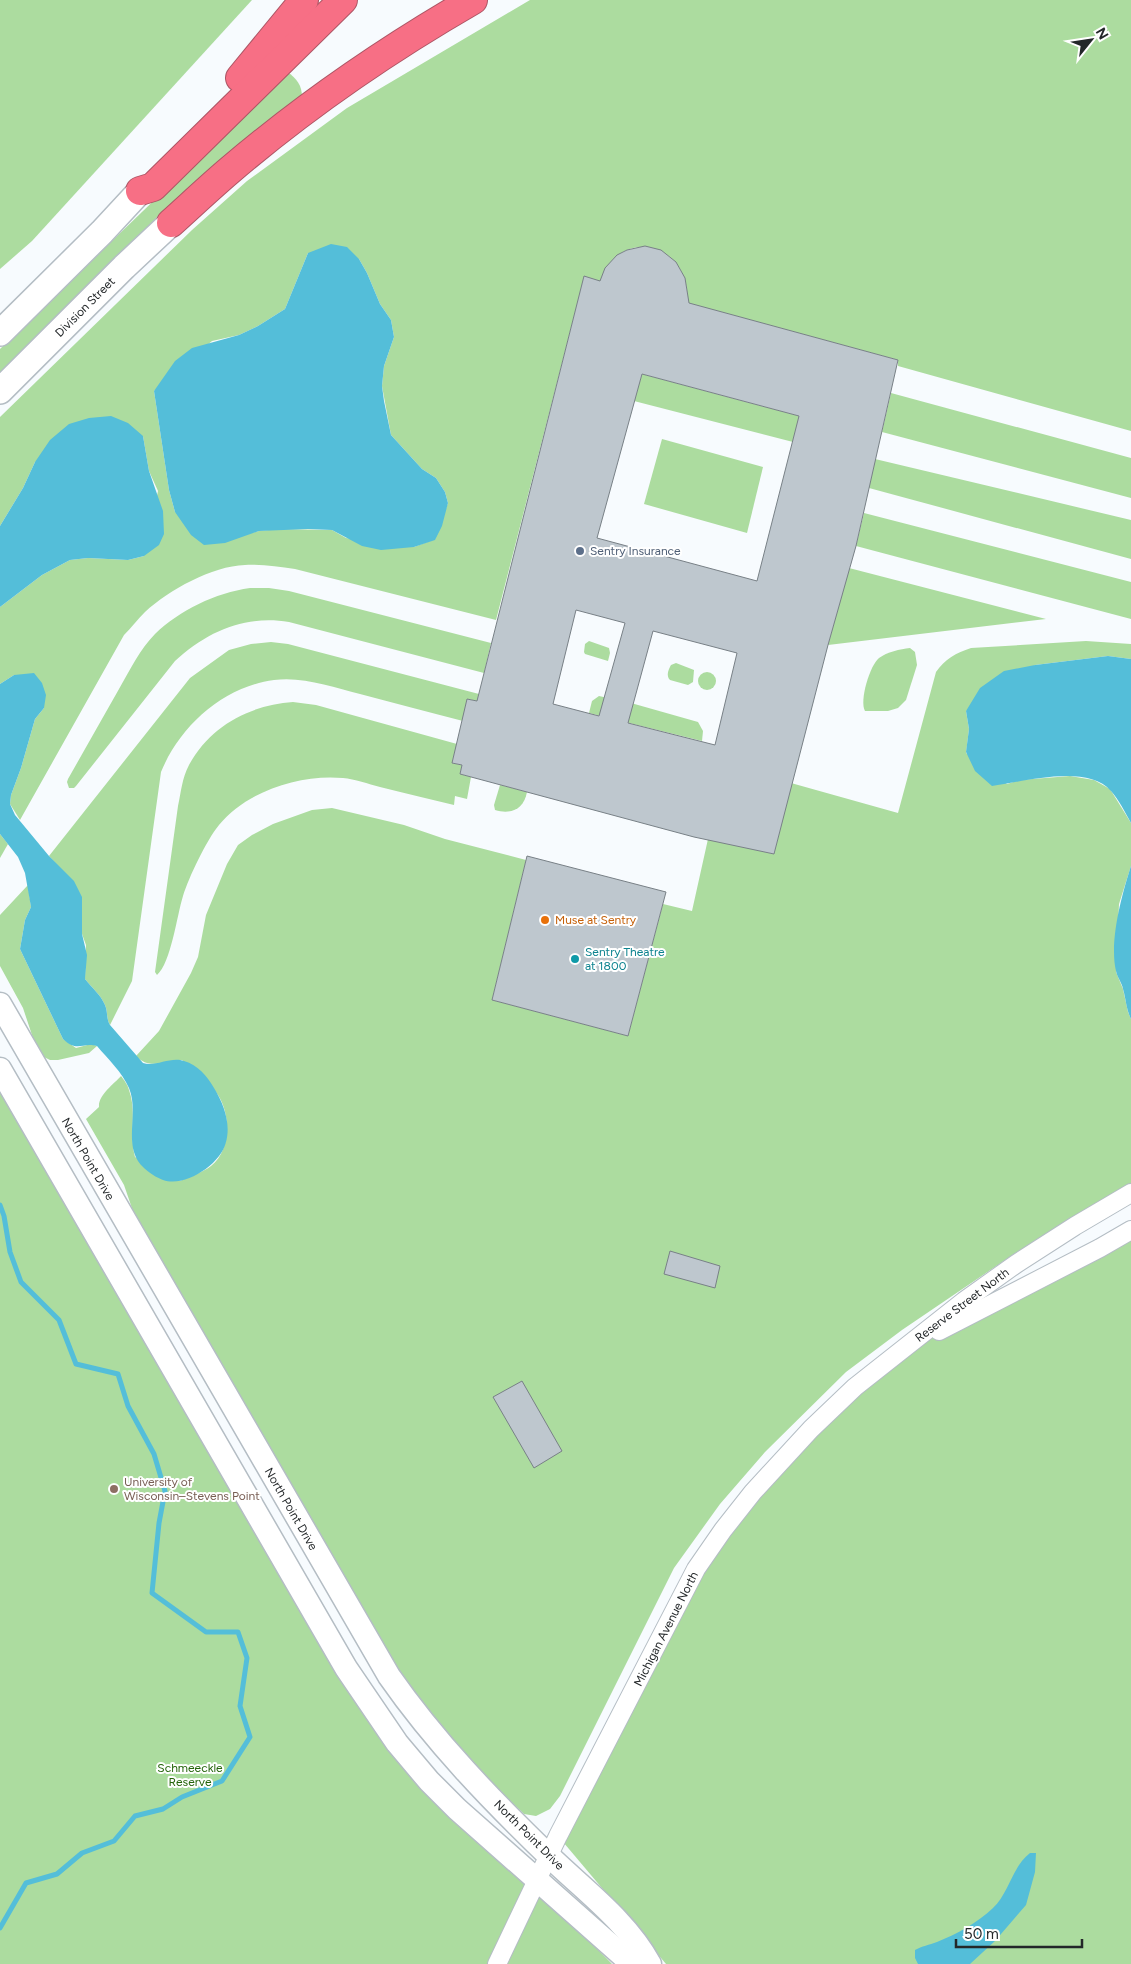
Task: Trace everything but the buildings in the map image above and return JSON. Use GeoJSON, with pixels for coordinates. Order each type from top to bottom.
{"type":"FeatureCollection","features":[{"type":"Feature","properties":{"kind":"highway"},"geometry":{"type":"LineString","coordinates":[[140,191],[143,177],[215,105],[253,63],[304,0]]}},
{"type":"Feature","properties":{"kind":"highway"},"geometry":{"type":"LineString","coordinates":[[140,191],[152,186],[342,0]]}},
{"type":"Feature","properties":{"kind":"highway"},"geometry":{"type":"LineString","coordinates":[[171,223],[231,169],[342,83],[405,41],[473,0]]}},
{"type":"Feature","properties":{"kind":"main road"},"geometry":{"type":"LineString","coordinates":[[0,333],[102,232],[140,191]]}},
{"type":"Feature","properties":{"kind":"main road","name":"Division Street"},"geometry":{"type":"LineString","coordinates":[[0,392],[124,267],[171,223]]}},
{"type":"Feature","properties":{"kind":"street","name":"North Point Drive"},"geometry":{"type":"LineString","coordinates":[[0,1004],[389,1676],[433,1735],[549,1856],[615,1918],[640,1946],[650,1964]]}},
{"type":"Feature","properties":{"kind":"street","name":"North Point Drive"},"geometry":{"type":"LineString","coordinates":[[0,1069],[346,1668],[397,1743],[429,1781],[457,1809],[632,1964]]}},
{"type":"Feature","properties":{"kind":"street","name":"Reserve Street North"},"geometry":{"type":"LineString","coordinates":[[907,1347],[964,1301],[1016,1264],[1075,1226],[1131,1194]]}},
{"type":"Feature","properties":{"kind":"street","name":"Reserve Street North"},"geometry":{"type":"LineString","coordinates":[[907,1347],[1100,1248],[1131,1230]]}},
{"type":"Feature","properties":{"kind":"street","name":"Michigan Avenue North"},"geometry":{"type":"LineString","coordinates":[[497,1964],[549,1856],[696,1569],[723,1530],[753,1492],[811,1430],[855,1387],[907,1347]]}},
{"type":"Feature","properties":{"kind":"green space"},"geometry":{"type":"Polygon","coordinates":[[[0,0],[252,0],[32,241],[0,269],[0,0]]]}},
{"type":"Feature","properties":{"kind":"green space"},"geometry":{"type":"Polygon","coordinates":[[[530,0],[1131,0],[1131,431],[898,366],[898,360],[687,303],[686,283],[678,267],[667,255],[653,248],[637,247],[622,252],[610,264],[601,282],[584,277],[496,620],[295,569],[264,565],[245,565],[232,566],[205,575],[178,588],[155,604],[124,635],[20,820],[10,804],[11,795],[35,719],[44,708],[14,675],[0,684],[0,607],[42,575],[70,560],[88,558],[128,560],[144,556],[158,491],[149,471],[143,436],[35,462],[23,488],[0,526],[0,417],[192,230],[247,181],[347,108],[530,0]],[[308,253],[285,309],[258,326],[239,335],[212,341],[154,391],[169,490],[175,512],[243,535],[279,529],[332,530],[346,538],[403,547],[414,547],[435,539],[448,503],[445,492],[436,478],[422,469],[391,435],[382,386],[384,366],[394,337],[391,320],[380,304],[359,259],[308,253]]]}},
{"type":"Feature","properties":{"kind":"green space"},"geometry":{"type":"Polygon","coordinates":[[[287,72],[298,83],[302,97],[0,376],[0,349],[287,72]]]}},
{"type":"Feature","properties":{"kind":"green space"},"geometry":{"type":"Polygon","coordinates":[[[642,374],[799,416],[793,442],[634,401],[642,374]]]}},
{"type":"Feature","properties":{"kind":"green space"},"geometry":{"type":"Polygon","coordinates":[[[891,393],[1131,458],[1131,498],[882,432],[891,393]]]}},
{"type":"Feature","properties":{"kind":"green space"},"geometry":{"type":"Polygon","coordinates":[[[662,439],[763,467],[747,533],[644,504],[662,439]]]}},
{"type":"Feature","properties":{"kind":"green space"},"geometry":{"type":"Polygon","coordinates":[[[875,459],[1131,520],[1131,559],[869,488],[875,459]]]}},
{"type":"Feature","properties":{"kind":"green space"},"geometry":{"type":"Polygon","coordinates":[[[864,513],[1131,582],[1131,619],[856,546],[864,513]]]}},
{"type":"Feature","properties":{"kind":"green space"},"geometry":{"type":"Polygon","coordinates":[[[849,568],[1046,619],[828,645],[849,568]]]}},
{"type":"Feature","properties":{"kind":"green space"},"geometry":{"type":"Polygon","coordinates":[[[250,588],[289,591],[491,643],[484,673],[289,622],[273,620],[242,623],[201,641],[175,661],[76,786],[69,788],[68,779],[131,667],[155,634],[175,617],[211,598],[250,588]]]}},
{"type":"Feature","properties":{"kind":"green space"},"geometry":{"type":"Polygon","coordinates":[[[589,641],[609,648],[608,661],[585,654],[585,644],[589,641]]]}},
{"type":"Feature","properties":{"kind":"green space"},"geometry":{"type":"Polygon","coordinates":[[[1086,641],[1131,644],[1131,659],[1108,656],[1035,665],[966,711],[969,729],[966,753],[1007,784],[1020,780],[1070,776],[1094,780],[1110,789],[1131,823],[1131,866],[1119,904],[1116,972],[1131,1019],[1131,1185],[1014,1254],[902,1330],[846,1372],[765,1452],[720,1504],[674,1568],[560,1796],[550,1809],[536,1816],[524,1814],[493,1785],[443,1732],[410,1688],[375,1634],[135,1217],[124,1185],[86,1119],[99,1107],[101,1098],[121,1076],[128,1086],[131,1098],[135,1157],[180,1181],[200,1173],[218,1159],[225,1142],[227,1122],[222,1103],[215,1090],[182,1060],[152,1064],[146,1063],[136,1056],[159,1031],[191,973],[198,957],[206,915],[227,864],[238,845],[273,824],[312,810],[332,808],[404,825],[445,839],[526,860],[492,1000],[628,1036],[663,904],[692,911],[708,839],[774,854],[791,783],[898,813],[936,672],[943,663],[956,654],[971,648],[1086,641]]]}},
{"type":"Feature","properties":{"kind":"green space"},"geometry":{"type":"Polygon","coordinates":[[[271,642],[288,644],[479,694],[477,701],[467,699],[463,721],[317,683],[285,679],[255,684],[221,700],[206,711],[180,739],[169,755],[161,772],[132,981],[110,1025],[103,1001],[85,979],[86,945],[82,934],[82,925],[58,866],[49,856],[190,678],[229,650],[251,644],[271,642]]]}},
{"type":"Feature","properties":{"kind":"green space"},"geometry":{"type":"Polygon","coordinates":[[[910,648],[915,652],[917,665],[906,700],[898,708],[888,711],[865,711],[864,692],[869,675],[876,662],[879,658],[890,652],[910,648]]]}},
{"type":"Feature","properties":{"kind":"green space"},"geometry":{"type":"Polygon","coordinates":[[[676,663],[694,670],[693,682],[688,685],[670,680],[668,675],[669,669],[671,665],[676,663]]]}},
{"type":"Feature","properties":{"kind":"green space"},"geometry":{"type":"Polygon","coordinates":[[[703,672],[711,672],[716,677],[714,688],[703,690],[698,685],[698,677],[703,672]]]}},
{"type":"Feature","properties":{"kind":"green space"},"geometry":{"type":"Polygon","coordinates":[[[599,696],[698,722],[703,731],[702,741],[589,713],[592,701],[599,696]]]}},
{"type":"Feature","properties":{"kind":"green space"},"geometry":{"type":"Polygon","coordinates":[[[293,702],[316,705],[457,744],[452,763],[462,765],[460,774],[471,777],[467,799],[455,796],[454,805],[352,779],[326,777],[292,782],[259,794],[231,813],[219,825],[198,859],[181,904],[170,950],[162,969],[157,975],[155,972],[178,806],[183,780],[189,765],[208,739],[233,720],[262,708],[293,702]]]}},
{"type":"Feature","properties":{"kind":"green space"},"geometry":{"type":"Polygon","coordinates":[[[500,785],[527,792],[523,803],[511,811],[495,810],[494,805],[500,785]]]}},
{"type":"Feature","properties":{"kind":"green space"},"geometry":{"type":"Polygon","coordinates":[[[0,834],[8,844],[0,858],[0,834]]]}},
{"type":"Feature","properties":{"kind":"green space"},"geometry":{"type":"Polygon","coordinates":[[[28,885],[31,907],[25,920],[20,949],[63,1039],[76,1048],[91,1044],[97,1046],[89,1053],[58,1060],[50,1060],[44,1057],[33,1038],[23,1008],[0,966],[0,915],[28,885]]]}},
{"type":"Feature","properties":{"kind":"green space","name":"Schmeeckle Reserve"},"geometry":{"type":"Polygon","coordinates":[[[0,1075],[397,1743],[612,1964],[0,1964],[0,1075]]]}},
{"type":"Feature","properties":{"kind":"green space"},"geometry":{"type":"Polygon","coordinates":[[[1131,1230],[1131,1964],[666,1964],[558,1836],[696,1569],[753,1492],[907,1347],[1131,1230]]]}},
{"type":"Feature","properties":{"kind":"water"},"geometry":{"type":"Polygon","coordinates":[[[331,244],[347,247],[359,259],[380,304],[391,320],[394,337],[384,366],[382,386],[391,435],[422,469],[436,478],[445,492],[448,503],[442,526],[435,540],[414,547],[381,550],[362,546],[332,530],[308,529],[259,531],[225,543],[204,545],[191,535],[175,512],[169,490],[154,391],[175,361],[192,348],[239,335],[258,326],[285,309],[308,253],[331,244]]]}},
{"type":"Feature","properties":{"kind":"water"},"geometry":{"type":"Polygon","coordinates":[[[111,416],[128,423],[143,436],[149,471],[163,511],[164,534],[159,545],[144,556],[128,560],[88,558],[70,560],[42,575],[0,607],[0,526],[23,488],[35,462],[50,440],[69,424],[89,418],[111,416]]]}},
{"type":"Feature","properties":{"kind":"water"},"geometry":{"type":"Polygon","coordinates":[[[1108,656],[1131,659],[1131,823],[1111,791],[1100,783],[1087,778],[1054,776],[992,786],[975,771],[966,752],[969,729],[966,711],[980,688],[1004,671],[1035,665],[1108,656]]]}},
{"type":"Feature","properties":{"kind":"water"},"geometry":{"type":"Polygon","coordinates":[[[34,673],[42,683],[46,695],[44,708],[35,719],[11,795],[10,804],[15,815],[49,856],[74,881],[82,897],[82,934],[87,955],[85,979],[103,1001],[110,1025],[143,1063],[153,1064],[169,1060],[179,1060],[194,1065],[205,1075],[211,1084],[226,1114],[228,1128],[223,1150],[210,1166],[181,1181],[163,1180],[146,1170],[137,1160],[132,1140],[132,1098],[126,1082],[97,1046],[76,1046],[63,1039],[20,949],[25,920],[31,907],[25,873],[18,857],[0,834],[0,684],[14,675],[34,673]]]}},
{"type":"Feature","properties":{"kind":"water"},"geometry":{"type":"Polygon","coordinates":[[[1131,866],[1131,1019],[1117,976],[1114,946],[1120,904],[1131,866]]]}},
{"type":"Feature","properties":{"kind":"water"},"geometry":{"type":"Polygon","coordinates":[[[1030,1853],[1036,1853],[1035,1872],[1026,1905],[995,1941],[970,1964],[918,1964],[915,1958],[915,1950],[959,1932],[993,1908],[1003,1895],[1019,1865],[1030,1853]]]}},
{"type":"Feature","properties":{"kind":"waterway"},"geometry":{"type":"LineString","coordinates":[[0,1205],[4,1216],[10,1252],[21,1282],[59,1320],[76,1364],[118,1374],[128,1406],[154,1454],[165,1491],[159,1523],[152,1593],[206,1632],[238,1632],[247,1658],[240,1706],[250,1737],[222,1781],[182,1797],[163,1809],[135,1816],[114,1841],[82,1853],[57,1874],[26,1883],[0,1928]]}},
{"type":"Feature","properties":{"kind":"place","name":"Sentry Insurance"},"geometry":{"type":"Point","coordinates":[580,551]}},
{"type":"Feature","properties":{"kind":"place","name":"Muse at Sentry"},"geometry":{"type":"Point","coordinates":[545,920]}},
{"type":"Feature","properties":{"kind":"place","name":"Sentry Theatre at 1800"},"geometry":{"type":"Point","coordinates":[575,959]}},
{"type":"Feature","properties":{"kind":"place","name":"University of Wisconsin–Stevens Point"},"geometry":{"type":"Point","coordinates":[114,1489]}}]}
